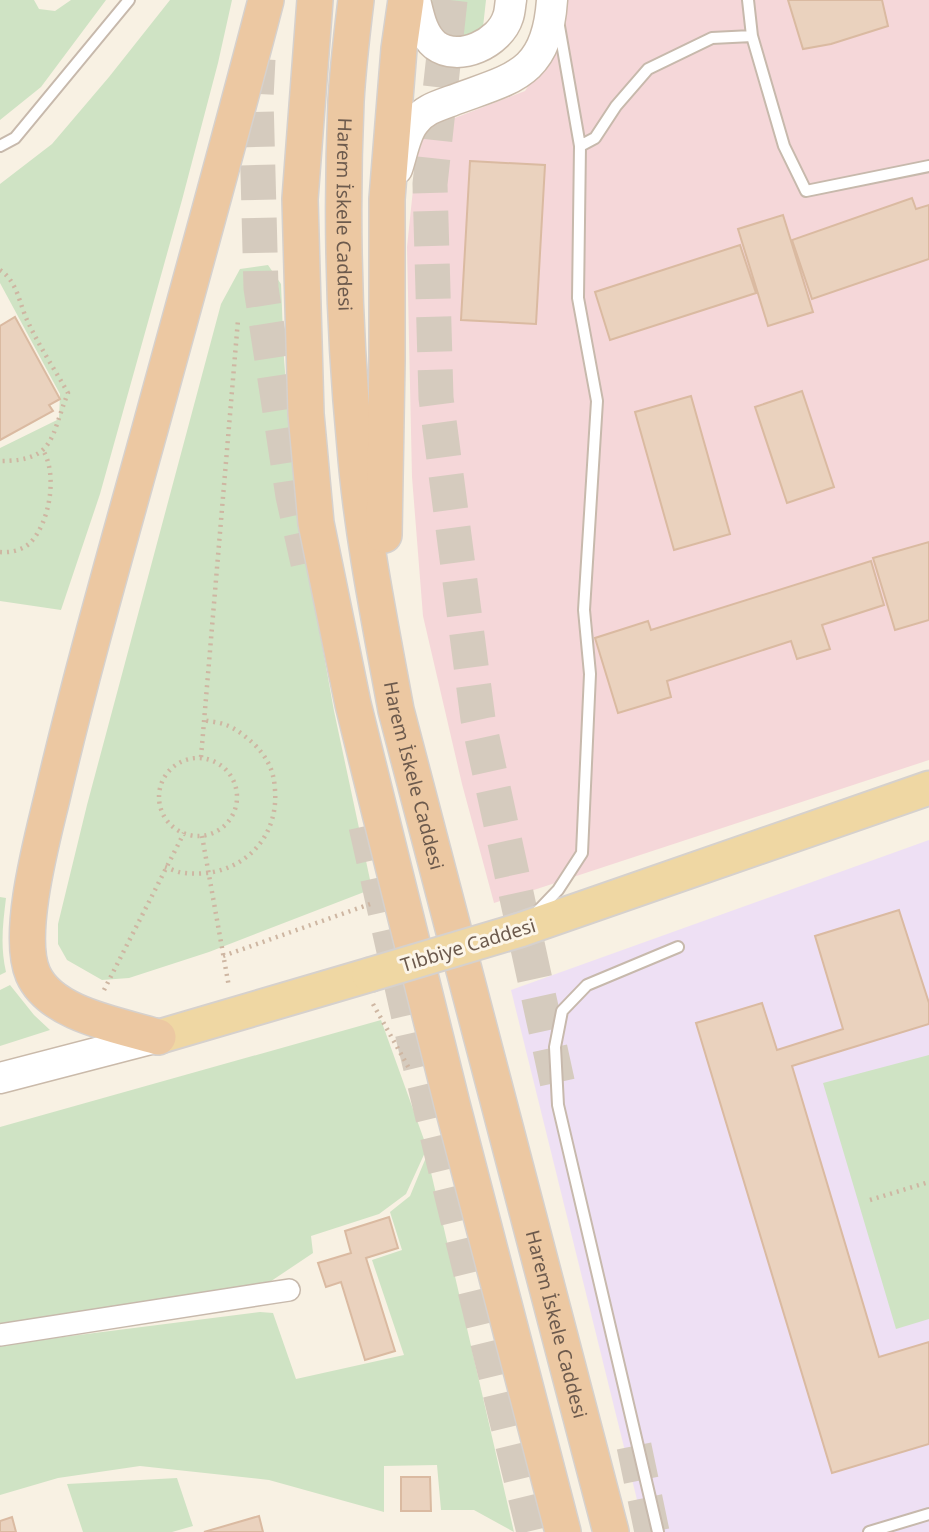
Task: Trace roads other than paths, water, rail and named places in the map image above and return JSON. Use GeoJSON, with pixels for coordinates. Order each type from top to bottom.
{"type":"FeatureCollection","features":[{"type":"Feature","properties":{"kind":"highway"},"geometry":{"type":"LineString","coordinates":[[158,1037],[91,1017],[61,1005],[44,992],[33,974],[28,955],[28,926],[36,875],[72,712],[266,0]]}},
{"type":"Feature","properties":{"kind":"highway","name":"Harem İskele Caddesi"},"geometry":{"type":"LineString","coordinates":[[315,0],[300,199],[306,414],[316,523],[353,704],[563,1532]]}},
{"type":"Feature","properties":{"kind":"highway","name":"Harem İskele Caddesi"},"geometry":{"type":"LineString","coordinates":[[356,0],[346,99],[343,215],[346,321],[355,449],[372,577],[396,710],[611,1532]]}},
{"type":"Feature","properties":{"kind":"highway"},"geometry":{"type":"LineString","coordinates":[[396,710],[383,556],[387,199],[398,49],[406,0]]}},
{"type":"Feature","properties":{"kind":"main road"},"geometry":{"type":"LineString","coordinates":[[415,0],[424,31],[436,46],[455,53],[471,51],[501,29],[508,18],[511,0]]}},
{"type":"Feature","properties":{"kind":"main road"},"geometry":{"type":"LineString","coordinates":[[387,199],[413,124],[427,110],[491,88],[529,67],[550,26],[553,0]]}},
{"type":"Feature","properties":{"kind":"main road","name":"Tıbbiye Caddesi"},"geometry":{"type":"LineString","coordinates":[[0,1078],[158,1037],[520,930],[929,788]]}},
{"type":"Feature","properties":{"kind":"street"},"geometry":{"type":"LineString","coordinates":[[0,1335],[289,1290]]}},
{"type":"Feature","properties":{"kind":"lane"},"geometry":{"type":"LineString","coordinates":[[0,146],[15,138],[129,0]]}},
{"type":"Feature","properties":{"kind":"lane"},"geometry":{"type":"LineString","coordinates":[[520,930],[558,890],[582,853],[590,674],[584,610],[597,401],[578,298],[580,146],[553,0]]}},
{"type":"Feature","properties":{"kind":"lane"},"geometry":{"type":"LineString","coordinates":[[748,0],[752,36],[784,146],[806,191],[929,166]]}},
{"type":"Feature","properties":{"kind":"lane"},"geometry":{"type":"LineString","coordinates":[[580,146],[595,138],[616,106],[648,69],[712,38],[752,36]]}},
{"type":"Feature","properties":{"kind":"lane"},"geometry":{"type":"LineString","coordinates":[[658,1532],[558,1105],[555,1047],[562,1011],[587,985],[678,947]]}},
{"type":"Feature","properties":{"kind":"lane"},"geometry":{"type":"LineString","coordinates":[[869,1532],[929,1514]]}},
{"type":"Feature","properties":{"kind":"tunnel"},"geometry":{"type":"LineString","coordinates":[[450,0],[430,184],[436,398],[478,719],[559,1090]]}},
{"type":"Feature","properties":{"kind":"tunnel"},"geometry":{"type":"LineString","coordinates":[[258,59],[256,98],[261,288],[293,496],[308,563]]}},
{"type":"Feature","properties":{"kind":"tunnel"},"geometry":{"type":"LineString","coordinates":[[366,826],[414,1040],[534,1532]]}},
{"type":"Feature","properties":{"kind":"tunnel"},"geometry":{"type":"LineString","coordinates":[[634,1446],[652,1532]]}}]}
